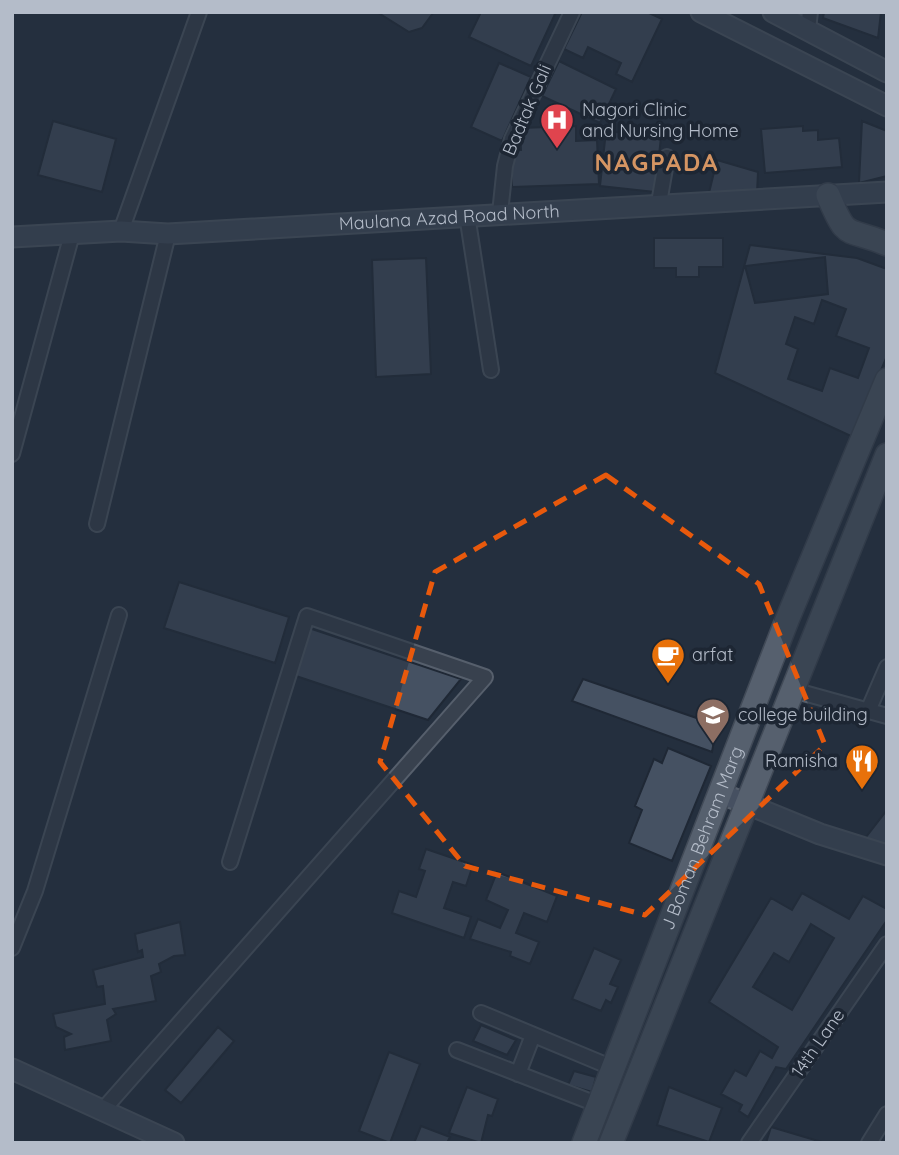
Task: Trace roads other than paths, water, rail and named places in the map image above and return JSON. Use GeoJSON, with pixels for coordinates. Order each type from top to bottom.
{"type":"FeatureCollection","features":[{"type":"Feature","properties":{"kind":"main road"},"geometry":{"type":"LineString","coordinates":[[828,195],[842,227],[855,235],[887,244]]}},
{"type":"Feature","properties":{"kind":"main road","name":"J Boman Behram Marg"},"geometry":{"type":"LineString","coordinates":[[584,1143],[720,793],[887,380]]}},
{"type":"Feature","properties":{"kind":"main road","name":"J Boman Behram Marg"},"geometry":{"type":"LineString","coordinates":[[611,1143],[887,455]]}},
{"type":"Feature","properties":{"kind":"street"},"geometry":{"type":"LineString","coordinates":[[121,232],[199,12]]}},
{"type":"Feature","properties":{"kind":"street","name":"Badtak Gali"},"geometry":{"type":"LineString","coordinates":[[500,214],[505,166],[512,139],[572,12]]}},
{"type":"Feature","properties":{"kind":"street"},"geometry":{"type":"LineString","coordinates":[[701,12],[887,106]]}},
{"type":"Feature","properties":{"kind":"street"},"geometry":{"type":"LineString","coordinates":[[773,12],[809,20],[887,72]]}},
{"type":"Feature","properties":{"kind":"street"},"geometry":{"type":"LineString","coordinates":[[659,203],[667,157]]}},
{"type":"Feature","properties":{"kind":"street","name":"Maulana Azad Road North"},"geometry":{"type":"LineString","coordinates":[[12,237],[121,232],[168,234],[659,203],[887,192]]}},
{"type":"Feature","properties":{"kind":"street"},"geometry":{"type":"LineString","coordinates":[[467,215],[491,370]]}},
{"type":"Feature","properties":{"kind":"street"},"geometry":{"type":"LineString","coordinates":[[12,454],[72,234]]}},
{"type":"Feature","properties":{"kind":"street"},"geometry":{"type":"LineString","coordinates":[[97,524],[168,234]]}},
{"type":"Feature","properties":{"kind":"street"},"geometry":{"type":"LineString","coordinates":[[12,948],[35,891],[119,615]]}},
{"type":"Feature","properties":{"kind":"street"},"geometry":{"type":"LineString","coordinates":[[102,1111],[485,677],[307,616],[230,862]]}},
{"type":"Feature","properties":{"kind":"street"},"geometry":{"type":"LineString","coordinates":[[868,711],[887,667]]}},
{"type":"Feature","properties":{"kind":"street"},"geometry":{"type":"LineString","coordinates":[[793,690],[887,716]]}},
{"type":"Feature","properties":{"kind":"street"},"geometry":{"type":"LineString","coordinates":[[720,793],[887,855]]}},
{"type":"Feature","properties":{"kind":"street","name":"14th Lane"},"geometry":{"type":"LineString","coordinates":[[750,1143],[887,944]]}},
{"type":"Feature","properties":{"kind":"street"},"geometry":{"type":"LineString","coordinates":[[481,1013],[613,1068]]}},
{"type":"Feature","properties":{"kind":"street"},"geometry":{"type":"LineString","coordinates":[[518,1074],[533,1035]]}},
{"type":"Feature","properties":{"kind":"street"},"geometry":{"type":"LineString","coordinates":[[457,1050],[599,1105]]}},
{"type":"Feature","properties":{"kind":"street"},"geometry":{"type":"LineString","coordinates":[[12,1069],[174,1143]]}},
{"type":"Feature","properties":{"kind":"street"},"geometry":{"type":"LineString","coordinates":[[869,1143],[887,1114]]}},
{"type":"Feature","properties":{"kind":"place","name":"Nagori Clinic and Nursing Home"},"geometry":{"type":"Point","coordinates":[557,150]}},
{"type":"Feature","properties":{"kind":"place","name":"arfat"},"geometry":{"type":"Point","coordinates":[668,685]}},
{"type":"Feature","properties":{"kind":"place","name":"college building"},"geometry":{"type":"Point","coordinates":[713,745]}},
{"type":"Feature","properties":{"kind":"place","name":"Ramisha"},"geometry":{"type":"Point","coordinates":[862,791]}},
{"type":"Feature","properties":{"kind":"district","name":"NAGPADA"},"geometry":{"type":"Point","coordinates":[657,163]}}]}
